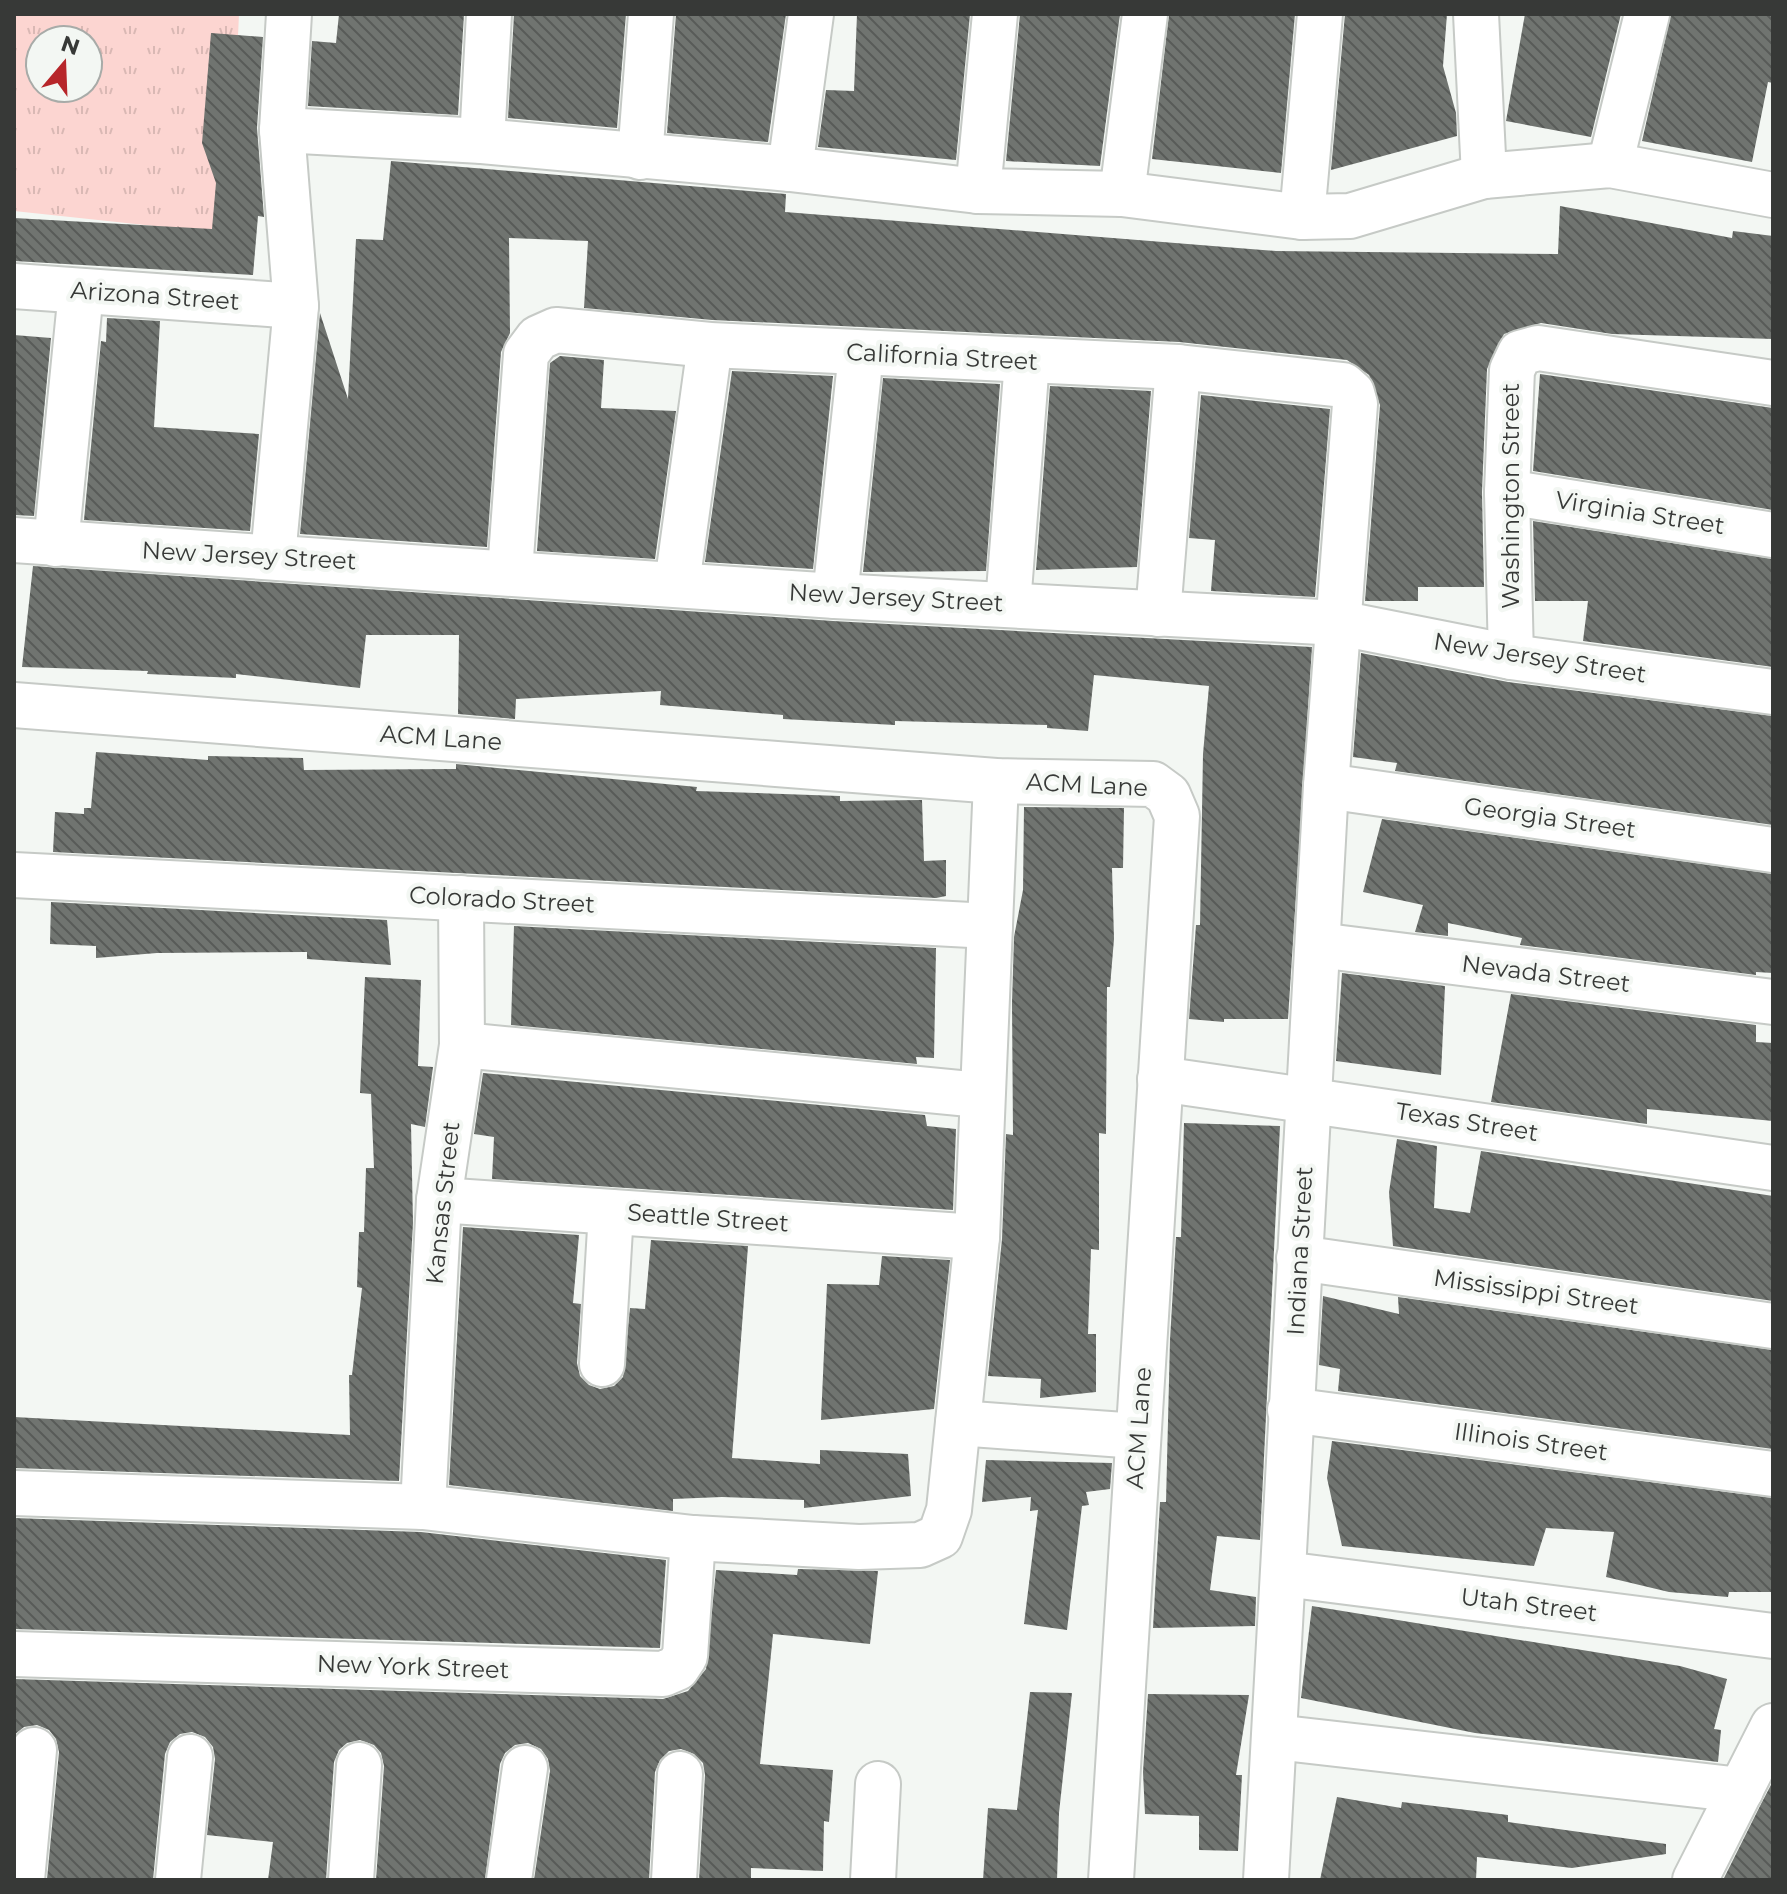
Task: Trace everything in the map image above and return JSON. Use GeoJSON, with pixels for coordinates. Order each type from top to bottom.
{"type":"FeatureCollection","features":[{"type":"Feature","properties":{"kind":"street"},"geometry":{"type":"LineString","coordinates":[[273,557],[296,306],[282,130],[289,14]]}},
{"type":"Feature","properties":{"kind":"street"},"geometry":{"type":"LineString","coordinates":[[482,141],[489,14]]}},
{"type":"Feature","properties":{"kind":"street"},"geometry":{"type":"LineString","coordinates":[[640,157],[651,14]]}},
{"type":"Feature","properties":{"kind":"street"},"geometry":{"type":"LineString","coordinates":[[790,169],[811,14]]}},
{"type":"Feature","properties":{"kind":"street"},"geometry":{"type":"LineString","coordinates":[[978,191],[995,14]]}},
{"type":"Feature","properties":{"kind":"street"},"geometry":{"type":"LineString","coordinates":[[1122,194],[1145,14]]}},
{"type":"Feature","properties":{"kind":"street"},"geometry":{"type":"LineString","coordinates":[[1302,217],[1320,14]]}},
{"type":"Feature","properties":{"kind":"street"},"geometry":{"type":"LineString","coordinates":[[1476,14],[1484,176]]}},
{"type":"Feature","properties":{"kind":"street"},"geometry":{"type":"LineString","coordinates":[[1610,165],[1647,14]]}},
{"type":"Feature","properties":{"kind":"street"},"geometry":{"type":"LineString","coordinates":[[282,130],[482,141],[790,169],[978,191],[1122,194],[1302,217],[1350,216],[1484,176],[1610,165],[1772,190]]}},
{"type":"Feature","properties":{"kind":"street","name":"Arizona Street"},"geometry":{"type":"LineString","coordinates":[[14,286],[296,306]]}},
{"type":"Feature","properties":{"kind":"street"},"geometry":{"type":"LineString","coordinates":[[35,542],[81,291]]}},
{"type":"Feature","properties":{"kind":"street","name":"California Street"},"geometry":{"type":"LineString","coordinates":[[510,571],[526,354],[538,338],[556,330],[710,345],[1178,367],[1343,385],[1352,393],[1355,404],[1339,623]]}},
{"type":"Feature","properties":{"kind":"street"},"geometry":{"type":"LineString","coordinates":[[677,584],[710,345]]}},
{"type":"Feature","properties":{"kind":"street","name":"Washington Street"},"geometry":{"type":"LineString","coordinates":[[1511,657],[1507,492],[1512,370],[1520,353],[1538,348],[1773,383]]}},
{"type":"Feature","properties":{"kind":"street"},"geometry":{"type":"LineString","coordinates":[[835,596],[861,353]]}},
{"type":"Feature","properties":{"kind":"street"},"geometry":{"type":"LineString","coordinates":[[1008,604],[1027,361]]}},
{"type":"Feature","properties":{"kind":"street"},"geometry":{"type":"LineString","coordinates":[[1158,614],[1178,367]]}},
{"type":"Feature","properties":{"kind":"street","name":"Virginia Street"},"geometry":{"type":"LineString","coordinates":[[1507,492],[1773,535]]}},
{"type":"Feature","properties":{"kind":"street","name":"New Jersey Street"},"geometry":{"type":"LineString","coordinates":[[35,542],[510,571],[835,596],[1339,623],[1511,657],[1773,692]]}},
{"type":"Feature","properties":{"kind":"street","name":"Indiana Street"},"geometry":{"type":"LineString","coordinates":[[1266,1880],[1326,786],[1339,623]]}},
{"type":"Feature","properties":{"kind":"street","name":"ACM Lane"},"geometry":{"type":"LineString","coordinates":[[14,705],[996,781],[1153,784],[1168,795],[1177,816],[1111,1880]]}},
{"type":"Feature","properties":{"kind":"street"},"geometry":{"type":"LineString","coordinates":[[14,1493],[423,1507],[693,1538],[859,1547],[920,1545],[940,1536],[949,1510],[977,1237],[980,1095],[996,781]]}},
{"type":"Feature","properties":{"kind":"street","name":"Georgia Street"},"geometry":{"type":"LineString","coordinates":[[1326,786],[1773,850]]}},
{"type":"Feature","properties":{"kind":"street","name":"Colorado Street"},"geometry":{"type":"LineString","coordinates":[[14,875],[990,926]]}},
{"type":"Feature","properties":{"kind":"street","name":"Kansas Street"},"geometry":{"type":"LineString","coordinates":[[423,1507],[439,1200],[462,1045],[461,898]]}},
{"type":"Feature","properties":{"kind":"street","name":"Nevada Street"},"geometry":{"type":"LineString","coordinates":[[1318,945],[1773,1002]]}},
{"type":"Feature","properties":{"kind":"street"},"geometry":{"type":"LineString","coordinates":[[462,1045],[980,1095]]}},
{"type":"Feature","properties":{"kind":"street","name":"Texas Street"},"geometry":{"type":"LineString","coordinates":[[1160,1079],[1309,1098],[1773,1168]]}},
{"type":"Feature","properties":{"kind":"street","name":"Seattle Street"},"geometry":{"type":"LineString","coordinates":[[439,1200],[977,1237]]}},
{"type":"Feature","properties":{"kind":"street"},"geometry":{"type":"LineString","coordinates":[[602,1364],[611,1212]]}},
{"type":"Feature","properties":{"kind":"street","name":"Mississippi Street"},"geometry":{"type":"LineString","coordinates":[[1299,1258],[1773,1326]]}},
{"type":"Feature","properties":{"kind":"street","name":"Illinois Street"},"geometry":{"type":"LineString","coordinates":[[1290,1410],[1773,1474]]}},
{"type":"Feature","properties":{"kind":"street"},"geometry":{"type":"LineString","coordinates":[[958,1423],[1138,1436]]}},
{"type":"Feature","properties":{"kind":"street","name":"New York Street"},"geometry":{"type":"LineString","coordinates":[[14,1654],[663,1674],[677,1668],[685,1656],[693,1538]]}},
{"type":"Feature","properties":{"kind":"street","name":"Utah Street"},"geometry":{"type":"LineString","coordinates":[[1284,1574],[1773,1636]]}},
{"type":"Feature","properties":{"kind":"street"},"geometry":{"type":"LineString","coordinates":[[1695,1880],[1773,1726]]}},
{"type":"Feature","properties":{"kind":"street"},"geometry":{"type":"LineString","coordinates":[[1275,1737],[1741,1790]]}},
{"type":"Feature","properties":{"kind":"street"},"geometry":{"type":"LineString","coordinates":[[22,1880],[34,1750]]}},
{"type":"Feature","properties":{"kind":"street"},"geometry":{"type":"LineString","coordinates":[[178,1880],[190,1757]]}},
{"type":"Feature","properties":{"kind":"street"},"geometry":{"type":"LineString","coordinates":[[351,1880],[359,1765]]}},
{"type":"Feature","properties":{"kind":"street"},"geometry":{"type":"LineString","coordinates":[[509,1880],[525,1768]]}},
{"type":"Feature","properties":{"kind":"street"},"geometry":{"type":"LineString","coordinates":[[674,1880],[680,1774]]}},
{"type":"Feature","properties":{"kind":"street"},"geometry":{"type":"LineString","coordinates":[[873,1880],[878,1784]]}},
{"type":"Feature","properties":{"kind":"green space"},"geometry":{"type":"Polygon","coordinates":[[[14,14],[239,14],[229,234],[14,211],[14,14]]]}},
{"type":"Feature","properties":{"kind":"building"},"geometry":{"type":"Polygon","coordinates":[[[339,14],[464,14],[458,115],[308,106],[312,41],[336,43],[339,14]]]}},
{"type":"Feature","properties":{"kind":"building"},"geometry":{"type":"Polygon","coordinates":[[[514,14],[626,14],[617,128],[508,118],[514,14]]]}},
{"type":"Feature","properties":{"kind":"building"},"geometry":{"type":"Polygon","coordinates":[[[676,14],[786,14],[768,142],[667,133],[676,14]]]}},
{"type":"Feature","properties":{"kind":"building"},"geometry":{"type":"Polygon","coordinates":[[[857,14],[970,14],[956,160],[818,147],[826,90],[854,91],[857,14]]]}},
{"type":"Feature","properties":{"kind":"building"},"geometry":{"type":"Polygon","coordinates":[[[1020,14],[1120,14],[1100,166],[1006,161],[1020,14]]]}},
{"type":"Feature","properties":{"kind":"building"},"geometry":{"type":"Polygon","coordinates":[[[1169,14],[1295,14],[1281,173],[1152,159],[1169,14]]]}},
{"type":"Feature","properties":{"kind":"building"},"geometry":{"type":"Polygon","coordinates":[[[1345,14],[1447,14],[1443,66],[1456,113],[1457,136],[1331,170],[1345,14]]]}},
{"type":"Feature","properties":{"kind":"building"},"geometry":{"type":"Polygon","coordinates":[[[1525,14],[1621,14],[1591,137],[1506,121],[1525,14]]]}},
{"type":"Feature","properties":{"kind":"building"},"geometry":{"type":"Polygon","coordinates":[[[1671,14],[1773,14],[1773,83],[1768,82],[1752,162],[1642,141],[1671,14]]]}},
{"type":"Feature","properties":{"kind":"building"},"geometry":{"type":"Polygon","coordinates":[[[211,33],[263,37],[257,128],[264,217],[258,216],[253,275],[14,261],[14,218],[212,229],[216,183],[202,143],[211,33]]]}},
{"type":"Feature","properties":{"kind":"building"},"geometry":{"type":"Polygon","coordinates":[[[391,161],[786,194],[785,212],[1276,251],[1558,254],[1560,206],[1732,238],[1733,231],[1773,236],[1773,339],[1612,334],[1541,323],[1504,334],[1487,369],[1482,492],[1484,587],[1418,587],[1418,601],[1365,601],[1380,405],[1369,375],[1347,360],[1179,342],[712,320],[584,308],[588,241],[509,238],[510,333],[501,352],[487,547],[300,534],[320,313],[348,399],[356,239],[383,240],[391,161]]]}},
{"type":"Feature","properties":{"kind":"building"},"geometry":{"type":"Polygon","coordinates":[[[107,318],[160,321],[154,427],[259,434],[250,531],[84,520],[101,341],[106,342],[107,318]]]}},
{"type":"Feature","properties":{"kind":"building"},"geometry":{"type":"Polygon","coordinates":[[[14,335],[51,338],[34,516],[14,515],[14,335]]]}},
{"type":"Feature","properties":{"kind":"building"},"geometry":{"type":"Polygon","coordinates":[[[560,356],[604,360],[601,408],[676,411],[655,559],[537,551],[550,363],[560,356]]]}},
{"type":"Feature","properties":{"kind":"building"},"geometry":{"type":"Polygon","coordinates":[[[732,371],[833,376],[813,569],[705,562],[732,371]]]}},
{"type":"Feature","properties":{"kind":"building"},"geometry":{"type":"Polygon","coordinates":[[[1540,374],[1773,408],[1773,510],[1533,471],[1540,374]]]}},
{"type":"Feature","properties":{"kind":"building"},"geometry":{"type":"Polygon","coordinates":[[[883,378],[1000,384],[986,571],[863,572],[883,378]]]}},
{"type":"Feature","properties":{"kind":"building"},"geometry":{"type":"Polygon","coordinates":[[[1050,386],[1151,391],[1137,567],[1036,570],[1050,386]]]}},
{"type":"Feature","properties":{"kind":"building"},"geometry":{"type":"Polygon","coordinates":[[[1201,395],[1330,409],[1315,597],[1211,591],[1215,540],[1189,538],[1201,395]]]}},
{"type":"Feature","properties":{"kind":"building"},"geometry":{"type":"Polygon","coordinates":[[[1533,521],[1773,559],[1773,667],[1583,641],[1588,601],[1535,601],[1533,521]]]}},
{"type":"Feature","properties":{"kind":"building"},"geometry":{"type":"Polygon","coordinates":[[[33,566],[833,621],[1312,647],[1288,1019],[1224,1019],[1224,1022],[1189,1019],[1196,925],[1200,925],[1203,754],[1209,686],[1094,675],[1088,731],[1047,728],[1047,725],[895,721],[895,725],[783,719],[783,715],[660,705],[661,691],[516,699],[515,719],[458,714],[459,635],[366,635],[360,688],[236,674],[236,678],[147,674],[148,671],[22,667],[33,566]]]}},
{"type":"Feature","properties":{"kind":"building"},"geometry":{"type":"Polygon","coordinates":[[[1361,653],[1508,682],[1773,716],[1773,825],[1395,771],[1397,763],[1353,757],[1361,653]]]}},
{"type":"Feature","properties":{"kind":"building"},"geometry":{"type":"Polygon","coordinates":[[[96,752],[208,760],[208,756],[303,758],[304,770],[456,769],[456,764],[697,787],[696,791],[840,796],[840,801],[922,800],[924,861],[946,860],[946,896],[936,898],[53,852],[55,812],[84,814],[84,808],[91,808],[96,752]]]}},
{"type":"Feature","properties":{"kind":"building"},"geometry":{"type":"Polygon","coordinates":[[[1024,807],[1124,808],[1123,868],[1112,868],[1114,939],[1110,987],[1107,987],[1106,1134],[1099,1133],[1099,1250],[1091,1249],[1088,1334],[1096,1334],[1096,1392],[1040,1398],[1041,1379],[988,1376],[1002,1239],[1006,1134],[1013,1135],[1014,937],[1023,890],[1024,807]]]}},
{"type":"Feature","properties":{"kind":"building"},"geometry":{"type":"Polygon","coordinates":[[[1382,819],[1773,874],[1773,973],[1756,972],[1756,975],[1520,945],[1522,938],[1448,923],[1448,936],[1415,932],[1423,905],[1363,892],[1382,819]]]}},
{"type":"Feature","properties":{"kind":"building"},"geometry":{"type":"Polygon","coordinates":[[[51,902],[387,920],[391,965],[307,959],[307,952],[157,953],[96,958],[96,946],[50,944],[51,902]]]}},
{"type":"Feature","properties":{"kind":"building"},"geometry":{"type":"Polygon","coordinates":[[[514,926],[936,948],[934,1058],[916,1057],[917,1064],[511,1025],[514,926]]]}},
{"type":"Feature","properties":{"kind":"building"},"geometry":{"type":"Polygon","coordinates":[[[1342,973],[1445,986],[1441,1075],[1336,1061],[1342,973]]]}},
{"type":"Feature","properties":{"kind":"building"},"geometry":{"type":"Polygon","coordinates":[[[365,977],[421,980],[418,1066],[433,1067],[425,1127],[411,1124],[413,1223],[399,1481],[14,1468],[14,1417],[350,1435],[349,1375],[352,1375],[362,1288],[357,1287],[359,1232],[364,1232],[366,1168],[374,1168],[371,1094],[360,1093],[365,977]]]}},
{"type":"Feature","properties":{"kind":"building"},"geometry":{"type":"Polygon","coordinates":[[[1511,994],[1756,1025],[1756,1042],[1773,1043],[1773,1121],[1647,1109],[1647,1124],[1491,1102],[1511,994]]]}},
{"type":"Feature","properties":{"kind":"building"},"geometry":{"type":"Polygon","coordinates":[[[483,1073],[925,1115],[927,1126],[956,1129],[953,1210],[492,1179],[494,1137],[474,1134],[483,1073]]]}},
{"type":"Feature","properties":{"kind":"building"},"geometry":{"type":"Polygon","coordinates":[[[1184,1123],[1280,1126],[1260,1540],[1217,1536],[1210,1590],[1256,1597],[1255,1626],[1153,1628],[1160,1502],[1166,1502],[1170,1340],[1176,1237],[1181,1237],[1184,1123]]]}},
{"type":"Feature","properties":{"kind":"building"},"geometry":{"type":"Polygon","coordinates":[[[1397,1139],[1437,1146],[1434,1208],[1470,1213],[1481,1151],[1773,1196],[1773,1301],[1393,1246],[1389,1192],[1397,1139]]]}},
{"type":"Feature","properties":{"kind":"building"},"geometry":{"type":"Polygon","coordinates":[[[463,1227],[579,1235],[573,1303],[581,1304],[577,1363],[580,1376],[589,1385],[600,1389],[614,1386],[623,1377],[630,1308],[645,1309],[651,1240],[748,1246],[732,1458],[820,1464],[820,1450],[908,1454],[911,1496],[804,1508],[804,1500],[673,1499],[673,1511],[449,1485],[463,1227]]]}},
{"type":"Feature","properties":{"kind":"building"},"geometry":{"type":"Polygon","coordinates":[[[882,1256],[950,1260],[934,1409],[821,1420],[827,1284],[879,1285],[882,1256]]]}},
{"type":"Feature","properties":{"kind":"building"},"geometry":{"type":"Polygon","coordinates":[[[1323,1296],[1399,1314],[1398,1297],[1773,1350],[1773,1449],[1338,1391],[1340,1369],[1319,1365],[1323,1296]]]}},
{"type":"Feature","properties":{"kind":"building"},"geometry":{"type":"Polygon","coordinates":[[[1332,1441],[1773,1498],[1773,1592],[1729,1592],[1728,1597],[1669,1592],[1606,1577],[1614,1532],[1546,1528],[1534,1566],[1342,1546],[1327,1478],[1332,1441]]]}},
{"type":"Feature","properties":{"kind":"building"},"geometry":{"type":"Polygon","coordinates":[[[986,1460],[1112,1463],[1110,1489],[1086,1492],[1089,1505],[1082,1506],[1067,1630],[1024,1624],[1038,1510],[1030,1511],[1031,1497],[982,1502],[986,1460]]]}},
{"type":"Feature","properties":{"kind":"building"},"geometry":{"type":"Polygon","coordinates":[[[14,1518],[421,1532],[666,1560],[660,1648],[14,1629],[14,1518]]]}},
{"type":"Feature","properties":{"kind":"building"},"geometry":{"type":"Polygon","coordinates":[[[798,1569],[878,1571],[870,1644],[773,1634],[760,1764],[833,1770],[829,1822],[824,1821],[823,1871],[751,1868],[751,1880],[699,1880],[705,1775],[703,1763],[694,1754],[681,1749],[669,1751],[660,1760],[655,1772],[649,1880],[534,1880],[550,1771],[548,1759],[541,1749],[528,1743],[515,1745],[505,1753],[500,1764],[485,1880],[376,1880],[384,1766],[381,1753],[374,1745],[360,1740],[347,1743],[339,1750],[334,1762],[326,1880],[268,1880],[273,1842],[207,1835],[215,1759],[213,1747],[205,1737],[192,1732],[180,1734],[170,1742],[165,1754],[153,1880],[47,1879],[59,1752],[56,1739],[49,1730],[37,1725],[24,1727],[14,1735],[14,1679],[663,1699],[688,1691],[706,1669],[716,1570],[797,1575],[798,1569]]]}},
{"type":"Feature","properties":{"kind":"building"},"geometry":{"type":"Polygon","coordinates":[[[1312,1606],[1680,1666],[1727,1679],[1714,1729],[1721,1730],[1718,1762],[1475,1733],[1301,1698],[1312,1606]]]}},
{"type":"Feature","properties":{"kind":"building"},"geometry":{"type":"Polygon","coordinates":[[[1030,1692],[1072,1693],[1059,1813],[1057,1880],[983,1880],[988,1808],[1017,1810],[1030,1692]]]}},
{"type":"Feature","properties":{"kind":"building"},"geometry":{"type":"Polygon","coordinates":[[[1148,1694],[1249,1695],[1236,1775],[1242,1775],[1238,1851],[1199,1850],[1199,1816],[1145,1814],[1143,1772],[1148,1694]]]}},
{"type":"Feature","properties":{"kind":"building"},"geometry":{"type":"Polygon","coordinates":[[[1773,1781],[1773,1880],[1723,1880],[1761,1804],[1773,1781]]]}},
{"type":"Feature","properties":{"kind":"building"},"geometry":{"type":"Polygon","coordinates":[[[1337,1797],[1401,1808],[1402,1802],[1508,1815],[1508,1822],[1666,1844],[1666,1854],[1572,1868],[1477,1857],[1476,1880],[1320,1880],[1337,1797]]]}}]}
